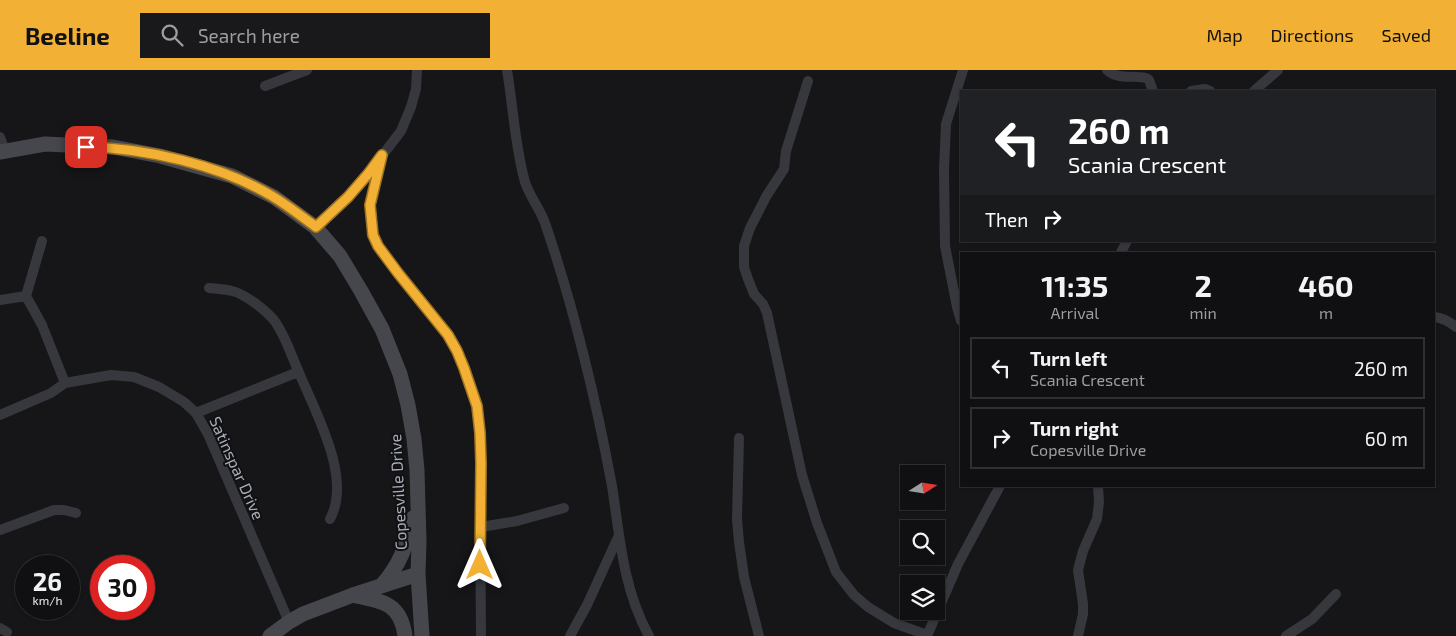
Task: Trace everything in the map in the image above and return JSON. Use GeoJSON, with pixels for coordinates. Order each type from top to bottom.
{"type":"FeatureCollection","features":[{"type":"Feature","properties":{"kind":"street"},"geometry":{"type":"LineString","coordinates":[[265,86],[307,70]]}},
{"type":"Feature","properties":{"kind":"street"},"geometry":{"type":"LineString","coordinates":[[316,227],[348,197],[401,132],[416,89],[416,70]]}},
{"type":"Feature","properties":{"kind":"street"},"geometry":{"type":"LineString","coordinates":[[507,70],[525,181],[531,197],[544,220],[584,356],[604,444],[629,589],[648,636]]}},
{"type":"Feature","properties":{"kind":"street"},"geometry":{"type":"LineString","coordinates":[[960,317],[945,246],[944,169],[946,124],[963,70]]}},
{"type":"Feature","properties":{"kind":"street"},"geometry":{"type":"LineString","coordinates":[[1107,70],[1111,74],[1120,76],[1146,78],[1149,80],[1153,90]]}},
{"type":"Feature","properties":{"kind":"street"},"geometry":{"type":"LineString","coordinates":[[1255,90],[1278,70]]}},
{"type":"Feature","properties":{"kind":"street"},"geometry":{"type":"LineString","coordinates":[[808,81],[786,151],[784,169],[770,189],[750,228],[744,246],[744,268],[754,294],[763,304],[767,313],[802,475],[817,523],[836,572],[854,595],[868,607],[894,623],[927,636],[958,564],[999,487]]}},
{"type":"Feature","properties":{"kind":"street","name":"Copesville Drive"},"geometry":{"type":"LineString","coordinates":[[2,147],[45,144],[113,147],[160,156],[232,176],[274,197],[316,227],[340,256],[362,291],[382,329],[400,374],[408,405],[417,470],[418,574],[422,636]]}},
{"type":"Feature","properties":{"kind":"street"},"geometry":{"type":"LineString","coordinates":[[382,155],[370,205],[373,235],[378,246],[398,273],[448,335],[467,375],[477,406],[480,433],[481,636]]}},
{"type":"Feature","properties":{"kind":"street"},"geometry":{"type":"LineString","coordinates":[[42,241],[26,296],[42,325],[65,383]]}},
{"type":"Feature","properties":{"kind":"street"},"geometry":{"type":"LineString","coordinates":[[210,288],[241,294],[274,320],[286,340],[298,372],[317,412],[334,462],[337,488],[334,510],[330,519]]}},
{"type":"Feature","properties":{"kind":"street"},"geometry":{"type":"LineString","coordinates":[[0,300],[26,296]]}},
{"type":"Feature","properties":{"kind":"street"},"geometry":{"type":"LineString","coordinates":[[1435,317],[1444,319],[1456,327]]}},
{"type":"Feature","properties":{"kind":"street"},"geometry":{"type":"LineString","coordinates":[[196,413],[298,372]]}},
{"type":"Feature","properties":{"kind":"street","name":"Satinspar Drive"},"geometry":{"type":"LineString","coordinates":[[0,414],[50,393],[65,383],[111,375],[134,377],[159,387],[184,402],[196,413],[215,450],[290,622]]}},
{"type":"Feature","properties":{"kind":"street"},"geometry":{"type":"LineString","coordinates":[[739,438],[739,542],[746,585],[759,636]]}},
{"type":"Feature","properties":{"kind":"street"},"geometry":{"type":"LineString","coordinates":[[1078,636],[1083,614],[1083,604],[1078,570],[1083,551],[1096,519],[1099,502],[1098,487]]}},
{"type":"Feature","properties":{"kind":"street"},"geometry":{"type":"LineString","coordinates":[[380,587],[391,574],[401,557],[418,499]]}},
{"type":"Feature","properties":{"kind":"street"},"geometry":{"type":"LineString","coordinates":[[481,527],[564,508]]}},
{"type":"Feature","properties":{"kind":"street"},"geometry":{"type":"LineString","coordinates":[[0,530],[54,510],[76,513]]}},
{"type":"Feature","properties":{"kind":"street"},"geometry":{"type":"LineString","coordinates":[[570,636],[587,605],[619,535]]}},
{"type":"Feature","properties":{"kind":"street"},"geometry":{"type":"LineString","coordinates":[[270,636],[303,614],[353,595],[418,574]]}},
{"type":"Feature","properties":{"kind":"street"},"geometry":{"type":"LineString","coordinates":[[1286,636],[1312,619],[1336,594]]}},
{"type":"Feature","properties":{"kind":"street"},"geometry":{"type":"LineString","coordinates":[[353,595],[375,599],[391,606],[401,619],[405,636]]}},
{"type":"Feature","properties":{"kind":"route"},"geometry":{"type":"LineString","coordinates":[[86,147],[113,147],[160,156],[215,170],[264,191],[316,227],[348,197],[382,155],[370,205],[373,235],[378,246],[398,273],[448,335],[464,368],[477,406],[481,463],[480,565]]}}]}
